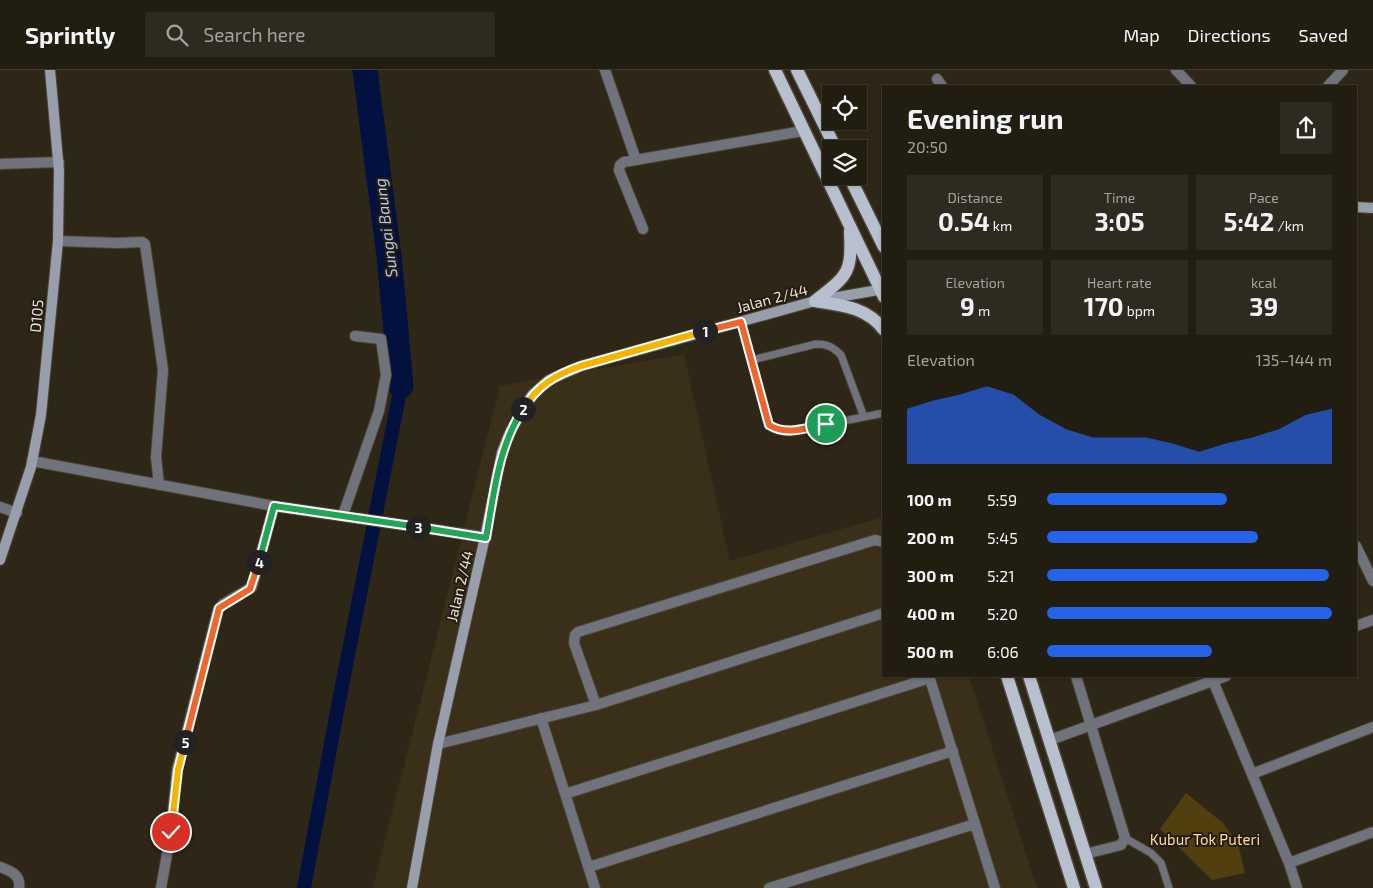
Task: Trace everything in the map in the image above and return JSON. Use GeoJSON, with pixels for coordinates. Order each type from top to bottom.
{"type":"FeatureCollection","features":[{"type":"Feature","properties":{"kind":"main road"},"geometry":{"type":"LineString","coordinates":[[774,70],[882,290]]}},
{"type":"Feature","properties":{"kind":"main road"},"geometry":{"type":"LineString","coordinates":[[797,70],[832,140]]}},
{"type":"Feature","properties":{"kind":"main road"},"geometry":{"type":"LineString","coordinates":[[854,185],[882,243]]}},
{"type":"Feature","properties":{"kind":"main road"},"geometry":{"type":"LineString","coordinates":[[868,214],[882,233]]}},
{"type":"Feature","properties":{"kind":"main road"},"geometry":{"type":"LineString","coordinates":[[815,301],[839,282],[850,266],[849,226]]}},
{"type":"Feature","properties":{"kind":"main road"},"geometry":{"type":"LineString","coordinates":[[815,301],[858,310],[876,320],[882,328]]}},
{"type":"Feature","properties":{"kind":"main road"},"geometry":{"type":"LineString","coordinates":[[1007,677],[1074,888]]}},
{"type":"Feature","properties":{"kind":"main road"},"geometry":{"type":"LineString","coordinates":[[1029,677],[1096,888]]}},
{"type":"Feature","properties":{"kind":"street","name":"D105"},"geometry":{"type":"LineString","coordinates":[[0,560],[17,513],[32,462],[42,415],[58,241],[59,162],[50,70]]}},
{"type":"Feature","properties":{"kind":"street"},"geometry":{"type":"LineString","coordinates":[[604,70],[636,160]]}},
{"type":"Feature","properties":{"kind":"street"},"geometry":{"type":"LineString","coordinates":[[1176,70],[1190,85]]}},
{"type":"Feature","properties":{"kind":"street"},"geometry":{"type":"LineString","coordinates":[[1329,85],[1343,70]]}},
{"type":"Feature","properties":{"kind":"street"},"geometry":{"type":"LineString","coordinates":[[643,230],[620,170],[620,165],[624,162],[803,131]]}},
{"type":"Feature","properties":{"kind":"street"},"geometry":{"type":"LineString","coordinates":[[0,164],[59,162]]}},
{"type":"Feature","properties":{"kind":"street"},"geometry":{"type":"LineString","coordinates":[[1357,207],[1373,208]]}},
{"type":"Feature","properties":{"kind":"street"},"geometry":{"type":"LineString","coordinates":[[58,241],[142,242],[145,244],[163,370],[156,457],[159,485]]}},
{"type":"Feature","properties":{"kind":"street","name":"Jalan 2/44"},"geometry":{"type":"LineString","coordinates":[[414,887],[438,744],[486,538],[502,452],[510,432],[532,396],[549,380],[581,366],[815,301],[882,292]]}},
{"type":"Feature","properties":{"kind":"street"},"geometry":{"type":"LineString","coordinates":[[344,515],[380,411],[386,375],[381,339],[355,336]]}},
{"type":"Feature","properties":{"kind":"street"},"geometry":{"type":"LineString","coordinates":[[32,462],[274,506],[344,515],[486,538]]}},
{"type":"Feature","properties":{"kind":"street"},"geometry":{"type":"LineString","coordinates":[[161,888],[171,832],[178,770],[218,610],[223,604],[252,587],[274,506]]}},
{"type":"Feature","properties":{"kind":"street"},"geometry":{"type":"LineString","coordinates":[[0,507],[17,513]]}},
{"type":"Feature","properties":{"kind":"street"},"geometry":{"type":"LineString","coordinates":[[596,705],[574,643],[575,635],[578,632],[875,540],[882,541]]}},
{"type":"Feature","properties":{"kind":"street"},"geometry":{"type":"LineString","coordinates":[[1357,547],[1370,566],[1373,581]]}},
{"type":"Feature","properties":{"kind":"street"},"geometry":{"type":"LineString","coordinates":[[438,744],[596,705],[882,614]]}},
{"type":"Feature","properties":{"kind":"street"},"geometry":{"type":"LineString","coordinates":[[1357,626],[1373,620]]}},
{"type":"Feature","properties":{"kind":"street"},"geometry":{"type":"LineString","coordinates":[[565,794],[929,677],[995,888]]}},
{"type":"Feature","properties":{"kind":"street"},"geometry":{"type":"LineString","coordinates":[[1076,677],[1125,838],[1121,845],[1085,854]]}},
{"type":"Feature","properties":{"kind":"street"},"geometry":{"type":"LineString","coordinates":[[1050,740],[1212,679],[1289,862],[1297,888]]}},
{"type":"Feature","properties":{"kind":"street"},"geometry":{"type":"LineString","coordinates":[[541,718],[596,888]]}},
{"type":"Feature","properties":{"kind":"street"},"geometry":{"type":"LineString","coordinates":[[1252,774],[1373,727]]}},
{"type":"Feature","properties":{"kind":"street"},"geometry":{"type":"LineString","coordinates":[[589,867],[952,751]]}},
{"type":"Feature","properties":{"kind":"street"},"geometry":{"type":"LineString","coordinates":[[769,888],[975,824]]}},
{"type":"Feature","properties":{"kind":"street"},"geometry":{"type":"LineString","coordinates":[[1289,862],[1373,832]]}},
{"type":"Feature","properties":{"kind":"street"},"geometry":{"type":"LineString","coordinates":[[0,867],[16,874],[20,882],[19,888]]}},
{"type":"Feature","properties":{"kind":"lane"},"geometry":{"type":"LineString","coordinates":[[741,322],[769,425],[777,430],[788,432],[882,413]]}},
{"type":"Feature","properties":{"kind":"lane"},"geometry":{"type":"LineString","coordinates":[[752,360],[816,344],[824,344],[833,348],[841,355],[864,417]]}},
{"type":"Feature","properties":{"kind":"lane"},"geometry":{"type":"LineString","coordinates":[[1125,838],[1151,853],[1161,863],[1168,888]]}},
{"type":"Feature","properties":{"kind":"shaded area"},"geometry":{"type":"Polygon","coordinates":[[[684,354],[730,561],[882,518],[882,677],[969,677],[1037,888],[373,888],[500,386],[684,354]]]}},
{"type":"Feature","properties":{"kind":"green space","name":"Kubur Tok Puteri"},"geometry":{"type":"Polygon","coordinates":[[[1186,793],[1223,823],[1238,844],[1245,873],[1212,880],[1160,829],[1186,793]]]}},
{"type":"Feature","properties":{"kind":"waterway","name":"Sungai Baung"},"geometry":{"type":"LineString","coordinates":[[365,70],[389,256],[401,386]]}},
{"type":"Feature","properties":{"kind":"waterway"},"geometry":{"type":"LineString","coordinates":[[304,888],[401,386]]}},
{"type":"Feature","properties":{"kind":"route"},"geometry":{"type":"LineString","coordinates":[[171,832],[178,770],[218,610],[223,604],[252,587],[274,506],[344,515],[486,538],[502,452],[518,416],[532,396],[549,380],[581,366],[741,322],[769,425],[777,430],[788,432],[826,424]]}}]}
